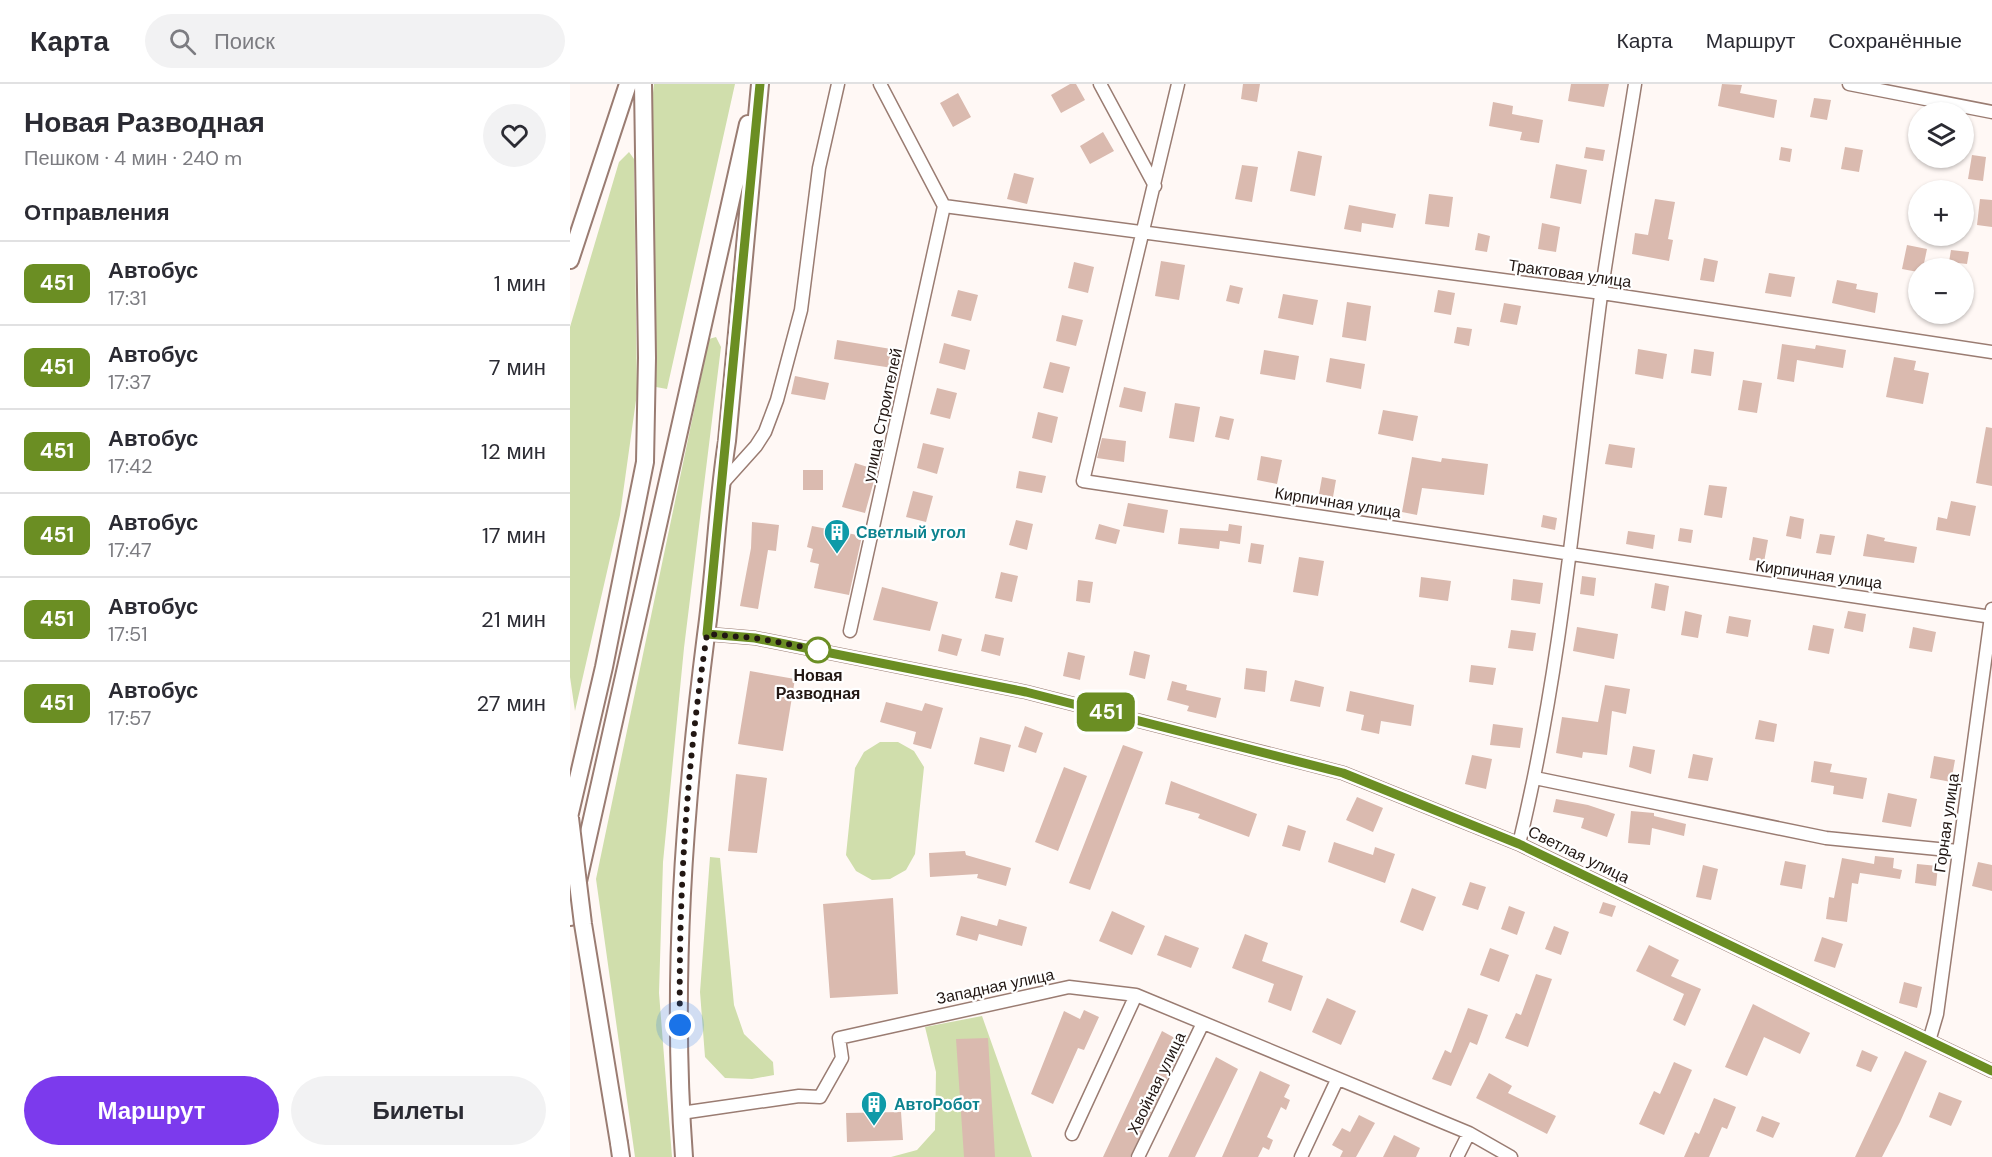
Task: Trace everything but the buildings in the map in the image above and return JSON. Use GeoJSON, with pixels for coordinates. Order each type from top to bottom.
{"type":"FeatureCollection","features":[{"type":"Feature","properties":{"kind":"main road"},"geometry":{"type":"LineString","coordinates":[[570,260],[628,84]]}},
{"type":"Feature","properties":{"kind":"main road"},"geometry":{"type":"LineString","coordinates":[[570,813],[604,667],[645,462],[647,358],[643,84]]}},
{"type":"Feature","properties":{"kind":"main road"},"geometry":{"type":"LineString","coordinates":[[684,1157],[681,1113],[678,936],[695,713],[707,634],[720,486],[727,441],[759,84]]}},
{"type":"Feature","properties":{"kind":"main road"},"geometry":{"type":"LineString","coordinates":[[570,917],[759,84]]}},
{"type":"Feature","properties":{"kind":"main road"},"geometry":{"type":"LineString","coordinates":[[570,818],[584,924],[620,1150]]}},
{"type":"Feature","properties":{"kind":"street"},"geometry":{"type":"LineString","coordinates":[[720,486],[756,446],[765,432],[777,400],[801,309],[819,168],[838,84]]}},
{"type":"Feature","properties":{"kind":"street"},"geometry":{"type":"LineString","coordinates":[[880,84],[944,206],[1144,231]]}},
{"type":"Feature","properties":{"kind":"street"},"geometry":{"type":"LineString","coordinates":[[1100,84],[1155,186]]}},
{"type":"Feature","properties":{"kind":"street","name":"Кирпичная улица"},"geometry":{"type":"LineString","coordinates":[[1178,84],[1083,480],[1570,554],[1992,614]]}},
{"type":"Feature","properties":{"kind":"street"},"geometry":{"type":"LineString","coordinates":[[1519,844],[1535,778],[1570,554],[1602,293],[1635,84]]}},
{"type":"Feature","properties":{"kind":"street"},"geometry":{"type":"LineString","coordinates":[[1849,84],[1992,112]]}},
{"type":"Feature","properties":{"kind":"street","name":"улица Строителей"},"geometry":{"type":"LineString","coordinates":[[850,632],[944,206]]}},
{"type":"Feature","properties":{"kind":"street","name":"Трактовая улица"},"geometry":{"type":"LineString","coordinates":[[1144,231],[1602,293],[1992,352]]}},
{"type":"Feature","properties":{"kind":"street","name":"Горная улица"},"geometry":{"type":"LineString","coordinates":[[1929,1041],[1937,1014],[1992,614]]}},
{"type":"Feature","properties":{"kind":"street","name":"Светлая улица"},"geometry":{"type":"LineString","coordinates":[[707,634],[755,638],[1026,692],[1343,773],[1519,844],[1992,1071]]}},
{"type":"Feature","properties":{"kind":"street"},"geometry":{"type":"LineString","coordinates":[[1535,778],[1826,838],[1958,851]]}},
{"type":"Feature","properties":{"kind":"street","name":"Западная улица"},"geometry":{"type":"LineString","coordinates":[[681,1113],[799,1096],[820,1097],[842,1058],[839,1038],[1069,987],[1136,995],[1469,1133],[1511,1157]]}},
{"type":"Feature","properties":{"kind":"street"},"geometry":{"type":"LineString","coordinates":[[1072,1134],[1136,995]]}},
{"type":"Feature","properties":{"kind":"street","name":"Хвойная улица"},"geometry":{"type":"LineString","coordinates":[[1138,1157],[1203,1023]]}},
{"type":"Feature","properties":{"kind":"street"},"geometry":{"type":"LineString","coordinates":[[1301,1157],[1337,1080]]}},
{"type":"Feature","properties":{"kind":"street"},"geometry":{"type":"LineString","coordinates":[[1457,1157],[1469,1133]]}},
{"type":"Feature","properties":{"kind":"green space"},"geometry":{"type":"Polygon","coordinates":[[[654,84],[735,84],[667,389],[656,387],[652,102],[654,84]]]}},
{"type":"Feature","properties":{"kind":"green space"},"geometry":{"type":"Polygon","coordinates":[[[629,152],[634,159],[637,393],[620,515],[575,711],[570,677],[570,327],[619,162],[629,152]]]}},
{"type":"Feature","properties":{"kind":"green space"},"geometry":{"type":"Polygon","coordinates":[[[716,337],[721,347],[684,648],[663,862],[659,993],[672,1157],[635,1157],[596,879],[709,339],[716,337]]]}},
{"type":"Feature","properties":{"kind":"green space"},"geometry":{"type":"Polygon","coordinates":[[[880,742],[898,742],[914,751],[924,767],[915,854],[906,870],[890,879],[872,880],[856,871],[846,855],[855,768],[864,752],[880,742]]]}},
{"type":"Feature","properties":{"kind":"green space"},"geometry":{"type":"Polygon","coordinates":[[[710,857],[720,858],[734,1005],[744,1034],[773,1062],[774,1075],[752,1079],[725,1078],[705,1057],[700,992],[710,857]]]}},
{"type":"Feature","properties":{"kind":"green space"},"geometry":{"type":"Polygon","coordinates":[[[982,1016],[1032,1157],[891,1157],[917,1150],[935,1130],[936,1072],[925,1027],[982,1016]]]}},
{"type":"Feature","properties":{"kind":"bus line","name":"451"},"geometry":{"type":"LineString","coordinates":[[760,84],[707,634],[755,638],[821,650],[1026,692],[1343,773],[1519,844],[1992,1071]]}},
{"type":"Feature","properties":{"kind":"place","name":"Светлый угол"},"geometry":{"type":"Point","coordinates":[837,555]}},
{"type":"Feature","properties":{"kind":"place","name":"Новая Разводная"},"geometry":{"type":"Point","coordinates":[818,650]}},
{"type":"Feature","properties":{"kind":"place","name":"АвтоРобот"},"geometry":{"type":"Point","coordinates":[874,1127]}},
{"type":"Feature","properties":{"kind":"route"},"geometry":{"type":"LineString","coordinates":[[680,1025],[678,936],[695,713],[707,634],[755,638],[821,650],[818,650]]}}]}
